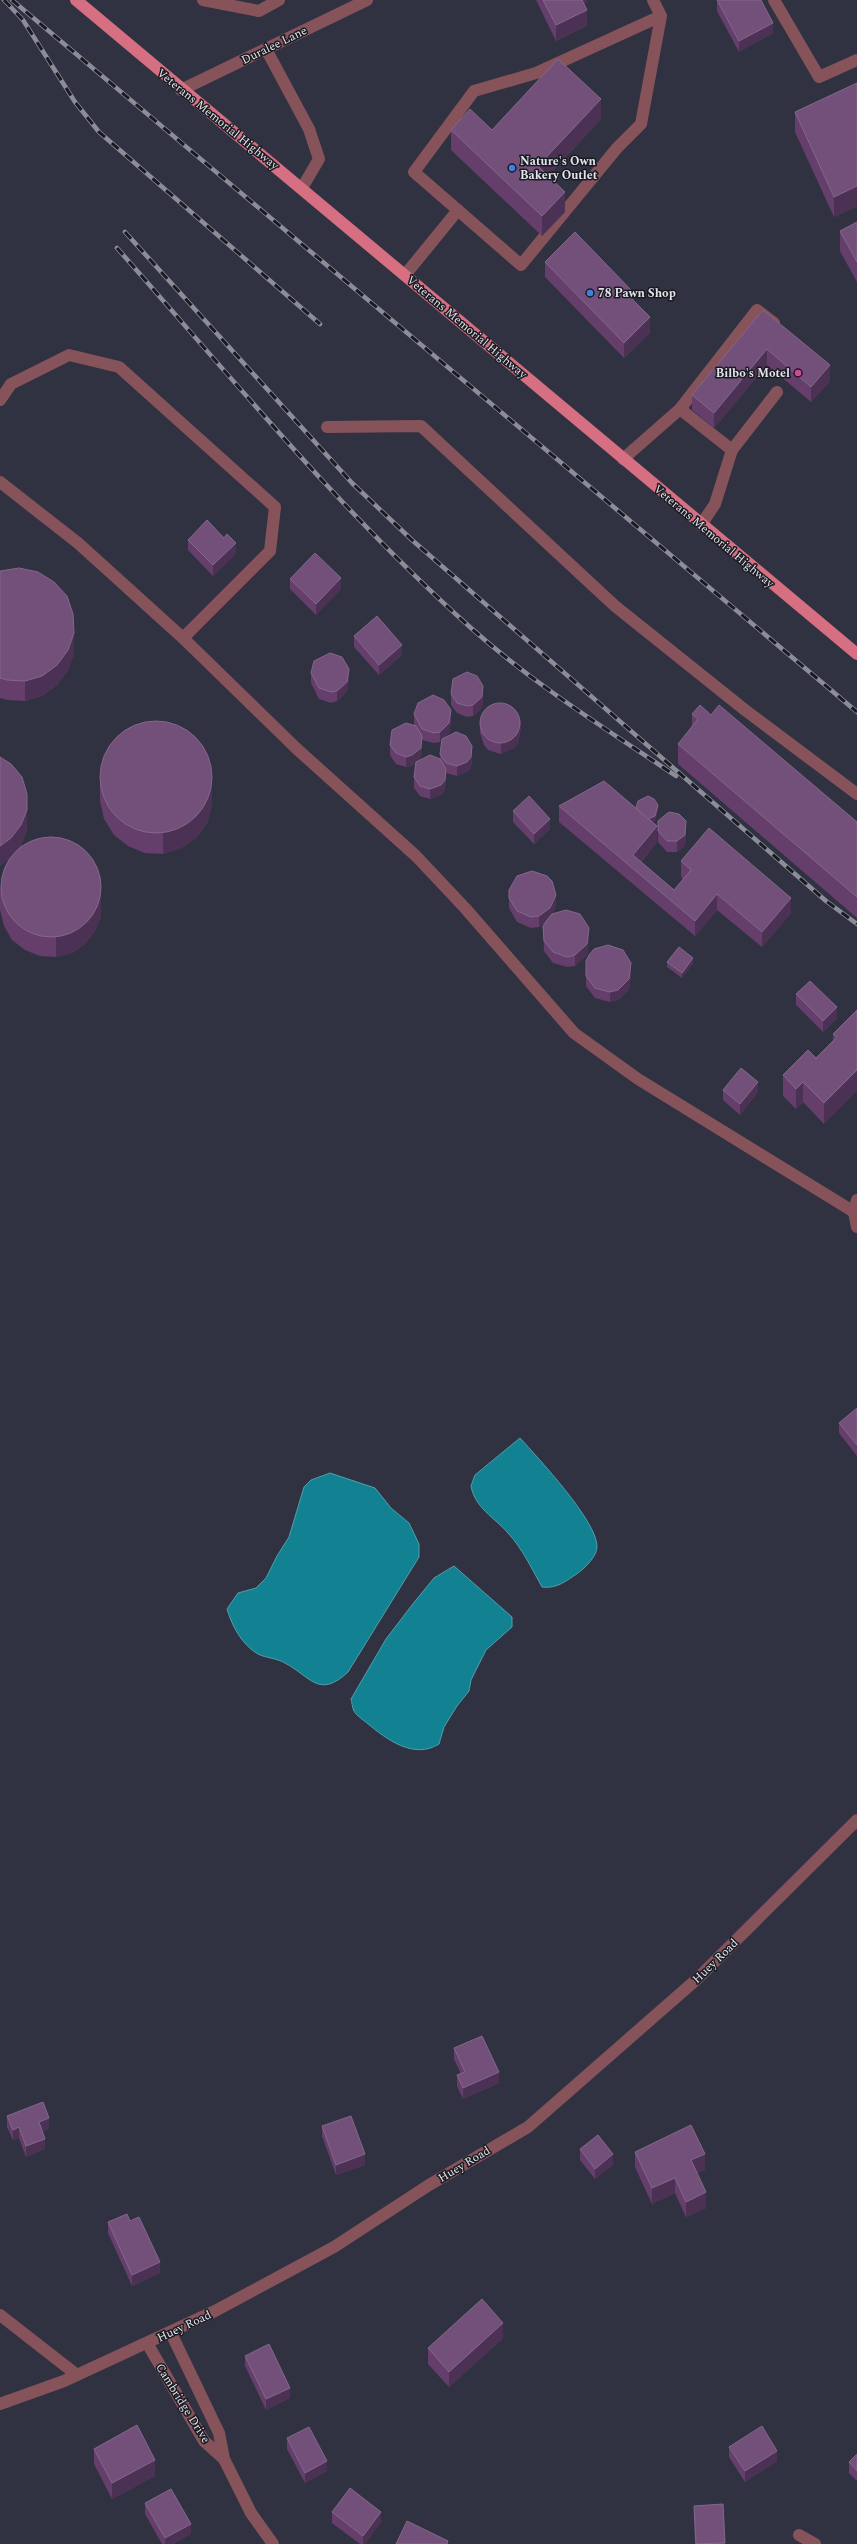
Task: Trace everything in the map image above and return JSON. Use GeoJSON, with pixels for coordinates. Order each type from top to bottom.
{"type":"FeatureCollection","features":[{"type":"Feature","properties":{"kind":"main road","name":"Veterans Memorial Highway"},"geometry":{"type":"LineString","coordinates":[[76,0],[181,90],[302,188],[857,654]]}},
{"type":"Feature","properties":{"kind":"street"},"geometry":{"type":"LineString","coordinates":[[203,0],[259,11],[279,0]]}},
{"type":"Feature","properties":{"kind":"street","name":"Duralee Lane"},"geometry":{"type":"LineString","coordinates":[[181,90],[266,49],[353,3],[367,0]]}},
{"type":"Feature","properties":{"kind":"street"},"geometry":{"type":"LineString","coordinates":[[653,0],[661,16],[641,124],[617,148],[522,265],[414,172],[474,91],[536,73],[661,16]]}},
{"type":"Feature","properties":{"kind":"street"},"geometry":{"type":"LineString","coordinates":[[774,0],[819,77],[857,60]]}},
{"type":"Feature","properties":{"kind":"street"},"geometry":{"type":"LineString","coordinates":[[266,49],[309,129],[319,159],[302,188]]}},
{"type":"Feature","properties":{"kind":"street"},"geometry":{"type":"LineString","coordinates":[[405,275],[458,210]]}},
{"type":"Feature","properties":{"kind":"street"},"geometry":{"type":"LineString","coordinates":[[623,459],[680,409],[757,310],[781,329]]}},
{"type":"Feature","properties":{"kind":"street"},"geometry":{"type":"LineString","coordinates":[[0,400],[11,384],[69,355],[119,366],[275,507],[270,552],[183,638]]}},
{"type":"Feature","properties":{"kind":"street"},"geometry":{"type":"LineString","coordinates":[[701,524],[715,504],[732,450],[777,392]]}},
{"type":"Feature","properties":{"kind":"street"},"geometry":{"type":"LineString","coordinates":[[680,409],[732,450]]}},
{"type":"Feature","properties":{"kind":"street"},"geometry":{"type":"LineString","coordinates":[[327,427],[421,426],[615,606],[745,710],[857,794]]}},
{"type":"Feature","properties":{"kind":"street"},"geometry":{"type":"LineString","coordinates":[[0,482],[78,543],[183,638],[297,749],[416,856],[465,908],[574,1033],[638,1079],[854,1212]]}},
{"type":"Feature","properties":{"kind":"street"},"geometry":{"type":"LineString","coordinates":[[857,1200],[854,1212],[857,1227]]}},
{"type":"Feature","properties":{"kind":"street","name":"Huey Road"},"geometry":{"type":"LineString","coordinates":[[0,2404],[77,2375],[172,2333],[334,2247],[429,2185],[528,2127],[697,1979],[857,1820]]}},
{"type":"Feature","properties":{"kind":"street"},"geometry":{"type":"LineString","coordinates":[[0,2315],[77,2375]]}},
{"type":"Feature","properties":{"kind":"street","name":"Cambridge Drive"},"geometry":{"type":"LineString","coordinates":[[172,2333],[219,2433],[224,2459],[251,2513],[273,2544]]}},
{"type":"Feature","properties":{"kind":"street","name":"Cambridge Drive"},"geometry":{"type":"LineString","coordinates":[[147,2343],[204,2441],[224,2459]]}},
{"type":"Feature","properties":{"kind":"street"},"geometry":{"type":"LineString","coordinates":[[798,2535],[815,2544]]}},
{"type":"Feature","properties":{"kind":"water"},"geometry":{"type":"Polygon","coordinates":[[[520,1438],[566,1491],[588,1522],[595,1536],[597,1547],[590,1562],[581,1571],[557,1586],[542,1587],[518,1545],[503,1527],[486,1512],[476,1500],[471,1486],[475,1475],[520,1438]]]}},
{"type":"Feature","properties":{"kind":"water"},"geometry":{"type":"Polygon","coordinates":[[[330,1473],[375,1488],[391,1508],[409,1523],[419,1544],[419,1557],[348,1672],[330,1684],[322,1685],[315,1683],[285,1663],[258,1654],[247,1646],[238,1634],[227,1609],[238,1593],[256,1588],[266,1578],[289,1537],[304,1487],[311,1480],[330,1473]]]}},
{"type":"Feature","properties":{"kind":"water"},"geometry":{"type":"Polygon","coordinates":[[[454,1566],[512,1617],[512,1627],[486,1650],[471,1680],[469,1691],[457,1706],[444,1727],[439,1744],[420,1750],[410,1749],[392,1741],[356,1714],[351,1699],[386,1639],[412,1605],[434,1578],[454,1566]]]}},
{"type":"Feature","properties":{"kind":"building"},"geometry":{"type":"Polygon","coordinates":[[[543,0],[582,0],[587,10],[556,25],[543,0]]]}},
{"type":"Feature","properties":{"kind":"building"},"geometry":{"type":"Polygon","coordinates":[[[717,0],[761,0],[773,23],[739,41],[717,0]]]}},
{"type":"Feature","properties":{"kind":"building","name":"Nature's Own Bakery Outlet"},"geometry":{"type":"Polygon","coordinates":[[[558,59],[601,99],[538,166],[565,192],[542,216],[451,130],[470,109],[492,130],[558,59]]]}},
{"type":"Feature","properties":{"kind":"building"},"geometry":{"type":"Polygon","coordinates":[[[857,83],[857,186],[834,197],[795,112],[857,83]]]}},
{"type":"Feature","properties":{"kind":"building"},"geometry":{"type":"Polygon","coordinates":[[[857,222],[857,262],[840,231],[857,222]]]}},
{"type":"Feature","properties":{"kind":"building","name":"78 Pawn Shop"},"geometry":{"type":"Polygon","coordinates":[[[575,232],[634,293],[630,297],[650,317],[624,343],[545,262],[575,232]]]}},
{"type":"Feature","properties":{"kind":"building"},"geometry":{"type":"Polygon","coordinates":[[[763,310],[830,365],[811,387],[767,349],[714,413],[692,395],[763,310]]]}},
{"type":"Feature","properties":{"kind":"building"},"geometry":{"type":"Polygon","coordinates":[[[207,520],[224,538],[227,534],[236,543],[213,565],[188,540],[207,520]]]}},
{"type":"Feature","properties":{"kind":"building"},"geometry":{"type":"Polygon","coordinates":[[[315,553],[341,578],[316,604],[290,579],[315,553]]]}},
{"type":"Feature","properties":{"kind":"building"},"geometry":{"type":"Polygon","coordinates":[[[19,568],[38,572],[54,582],[67,596],[73,614],[74,633],[68,650],[57,665],[42,676],[25,681],[0,678],[0,571],[19,568]]]}},
{"type":"Feature","properties":{"kind":"building"},"geometry":{"type":"Polygon","coordinates":[[[377,616],[402,645],[379,665],[354,636],[377,616]]]}},
{"type":"Feature","properties":{"kind":"building"},"geometry":{"type":"Polygon","coordinates":[[[330,653],[342,657],[349,669],[347,682],[337,691],[331,692],[319,688],[311,673],[314,661],[330,653]]]}},
{"type":"Feature","properties":{"kind":"building"},"geometry":{"type":"Polygon","coordinates":[[[467,672],[477,676],[483,686],[482,697],[473,705],[467,706],[457,703],[451,694],[453,679],[467,672]]]}},
{"type":"Feature","properties":{"kind":"building"},"geometry":{"type":"Polygon","coordinates":[[[433,695],[444,700],[451,710],[449,723],[440,732],[434,733],[422,729],[414,714],[418,703],[433,695]]]}},
{"type":"Feature","properties":{"kind":"building"},"geometry":{"type":"Polygon","coordinates":[[[500,703],[508,705],[514,709],[518,715],[520,723],[518,731],[514,737],[508,741],[500,743],[492,741],[486,737],[482,731],[480,723],[482,715],[486,709],[492,705],[500,703]]]}},
{"type":"Feature","properties":{"kind":"building"},"geometry":{"type":"Polygon","coordinates":[[[700,705],[711,715],[719,705],[857,822],[857,897],[678,744],[698,719],[692,714],[700,705]]]}},
{"type":"Feature","properties":{"kind":"building"},"geometry":{"type":"Polygon","coordinates":[[[156,721],[177,725],[196,737],[208,756],[212,777],[208,798],[196,817],[177,829],[156,833],[135,829],[116,817],[104,798],[100,777],[104,756],[116,737],[135,725],[156,721]]]}},
{"type":"Feature","properties":{"kind":"building"},"geometry":{"type":"Polygon","coordinates":[[[406,723],[416,726],[422,736],[421,748],[412,755],[406,757],[396,753],[390,745],[392,730],[406,723]]]}},
{"type":"Feature","properties":{"kind":"building"},"geometry":{"type":"Polygon","coordinates":[[[456,732],[466,736],[472,746],[471,757],[467,762],[457,766],[446,763],[440,754],[442,739],[456,732]]]}},
{"type":"Feature","properties":{"kind":"building"},"geometry":{"type":"Polygon","coordinates":[[[430,755],[440,759],[446,769],[445,780],[441,785],[430,789],[420,786],[414,777],[416,762],[430,755]]]}},
{"type":"Feature","properties":{"kind":"building"},"geometry":{"type":"Polygon","coordinates":[[[0,757],[11,764],[22,777],[27,794],[27,810],[21,825],[11,838],[0,846],[0,757]]]}},
{"type":"Feature","properties":{"kind":"building"},"geometry":{"type":"Polygon","coordinates":[[[604,781],[657,826],[633,855],[674,890],[691,870],[681,861],[709,828],[791,898],[762,932],[717,894],[695,921],[559,806],[604,781]]]}},
{"type":"Feature","properties":{"kind":"building"},"geometry":{"type":"Polygon","coordinates":[[[529,796],[550,819],[534,834],[513,811],[529,796]]]}},
{"type":"Feature","properties":{"kind":"building"},"geometry":{"type":"Polygon","coordinates":[[[648,796],[654,799],[658,805],[655,816],[648,819],[636,808],[638,801],[648,796]]]}},
{"type":"Feature","properties":{"kind":"building"},"geometry":{"type":"Polygon","coordinates":[[[669,812],[679,814],[686,821],[685,835],[677,841],[667,841],[658,831],[658,821],[669,812]]]}},
{"type":"Feature","properties":{"kind":"building"},"geometry":{"type":"Polygon","coordinates":[[[51,837],[61,838],[79,845],[93,859],[100,877],[100,897],[93,915],[79,929],[61,936],[51,937],[41,936],[23,929],[9,915],[2,897],[1,887],[2,877],[9,859],[23,845],[41,838],[51,837]]]}},
{"type":"Feature","properties":{"kind":"building"},"geometry":{"type":"Polygon","coordinates":[[[532,871],[547,876],[552,881],[556,895],[550,908],[539,916],[531,917],[517,911],[509,898],[509,890],[517,876],[532,871]]]}},
{"type":"Feature","properties":{"kind":"building"},"geometry":{"type":"Polygon","coordinates":[[[566,910],[580,914],[589,928],[587,944],[575,955],[567,957],[553,952],[544,941],[543,926],[552,914],[566,910]]]}},
{"type":"Feature","properties":{"kind":"building"},"geometry":{"type":"Polygon","coordinates":[[[608,945],[623,950],[631,963],[629,979],[618,990],[610,992],[595,988],[586,976],[586,961],[589,955],[594,949],[608,945]]]}},
{"type":"Feature","properties":{"kind":"building"},"geometry":{"type":"Polygon","coordinates":[[[679,947],[693,958],[682,973],[667,962],[679,947]]]}},
{"type":"Feature","properties":{"kind":"building"},"geometry":{"type":"Polygon","coordinates":[[[810,981],[837,1007],[823,1021],[796,994],[810,981]]]}},
{"type":"Feature","properties":{"kind":"building"},"geometry":{"type":"Polygon","coordinates":[[[857,1010],[857,1070],[824,1103],[803,1082],[796,1089],[783,1075],[808,1050],[816,1058],[837,1037],[833,1034],[857,1010]]]}},
{"type":"Feature","properties":{"kind":"building"},"geometry":{"type":"Polygon","coordinates":[[[741,1068],[758,1082],[740,1104],[723,1090],[741,1068]]]}},
{"type":"Feature","properties":{"kind":"building"},"geometry":{"type":"Polygon","coordinates":[[[857,1408],[857,1445],[839,1423],[857,1408]]]}},
{"type":"Feature","properties":{"kind":"building"},"geometry":{"type":"Polygon","coordinates":[[[482,2036],[499,2072],[463,2088],[457,2075],[465,2072],[454,2048],[482,2036]]]}},
{"type":"Feature","properties":{"kind":"building"},"geometry":{"type":"Polygon","coordinates":[[[43,2102],[49,2118],[39,2122],[45,2139],[26,2146],[19,2127],[13,2130],[7,2116],[43,2102]]]}},
{"type":"Feature","properties":{"kind":"building"},"geometry":{"type":"Polygon","coordinates":[[[351,2116],[365,2154],[336,2165],[322,2126],[351,2116]]]}},
{"type":"Feature","properties":{"kind":"building"},"geometry":{"type":"Polygon","coordinates":[[[691,2125],[705,2154],[691,2160],[706,2192],[686,2202],[675,2178],[652,2188],[635,2152],[691,2125]]]}},
{"type":"Feature","properties":{"kind":"building"},"geometry":{"type":"Polygon","coordinates":[[[598,2135],[613,2154],[595,2169],[580,2149],[598,2135]]]}},
{"type":"Feature","properties":{"kind":"building"},"geometry":{"type":"Polygon","coordinates":[[[127,2214],[130,2221],[139,2217],[160,2262],[132,2275],[108,2222],[127,2214]]]}},
{"type":"Feature","properties":{"kind":"building"},"geometry":{"type":"Polygon","coordinates":[[[482,2299],[503,2323],[449,2372],[428,2348],[482,2299]]]}},
{"type":"Feature","properties":{"kind":"building"},"geometry":{"type":"Polygon","coordinates":[[[269,2344],[290,2388],[266,2399],[245,2356],[269,2344]]]}},
{"type":"Feature","properties":{"kind":"building"},"geometry":{"type":"Polygon","coordinates":[[[137,2425],[155,2460],[112,2483],[94,2449],[137,2425]]]}},
{"type":"Feature","properties":{"kind":"building"},"geometry":{"type":"Polygon","coordinates":[[[762,2426],[777,2451],[745,2471],[729,2447],[762,2426]]]}},
{"type":"Feature","properties":{"kind":"building"},"geometry":{"type":"Polygon","coordinates":[[[309,2427],[327,2461],[305,2473],[287,2438],[309,2427]]]}},
{"type":"Feature","properties":{"kind":"building"},"geometry":{"type":"Polygon","coordinates":[[[857,2454],[857,2471],[849,2462],[857,2454]]]}},
{"type":"Feature","properties":{"kind":"building"},"geometry":{"type":"Polygon","coordinates":[[[350,2488],[381,2512],[363,2536],[332,2512],[350,2488]]]}},
{"type":"Feature","properties":{"kind":"building"},"geometry":{"type":"Polygon","coordinates":[[[171,2489],[191,2524],[165,2538],[145,2503],[171,2489]]]}},
{"type":"Feature","properties":{"kind":"building"},"geometry":{"type":"Polygon","coordinates":[[[723,2504],[725,2543],[696,2544],[694,2506],[723,2504]]]}},
{"type":"Feature","properties":{"kind":"building"},"geometry":{"type":"Polygon","coordinates":[[[407,2521],[448,2541],[447,2544],[396,2544],[407,2521]]]}},
{"type":"Feature","properties":{"kind":"railway"},"geometry":{"type":"LineString","coordinates":[[4,0],[23,20],[75,102],[99,132],[320,324]]}},
{"type":"Feature","properties":{"kind":"railway"},"geometry":{"type":"LineString","coordinates":[[12,0],[857,712]]}},
{"type":"Feature","properties":{"kind":"railway"},"geometry":{"type":"LineString","coordinates":[[125,232],[352,483],[412,540],[826,901],[857,924]]}},
{"type":"Feature","properties":{"kind":"railway"},"geometry":{"type":"LineString","coordinates":[[117,248],[289,444],[377,538],[423,584],[471,628],[520,669],[571,706],[676,776]]}},
{"type":"Feature","properties":{"kind":"place","name":"Nature's Own Bakery Outlet"},"geometry":{"type":"Point","coordinates":[512,168]}},
{"type":"Feature","properties":{"kind":"place","name":"78 Pawn Shop"},"geometry":{"type":"Point","coordinates":[590,293]}},
{"type":"Feature","properties":{"kind":"place","name":"Bilbo's Motel"},"geometry":{"type":"Point","coordinates":[798,373]}}]}
